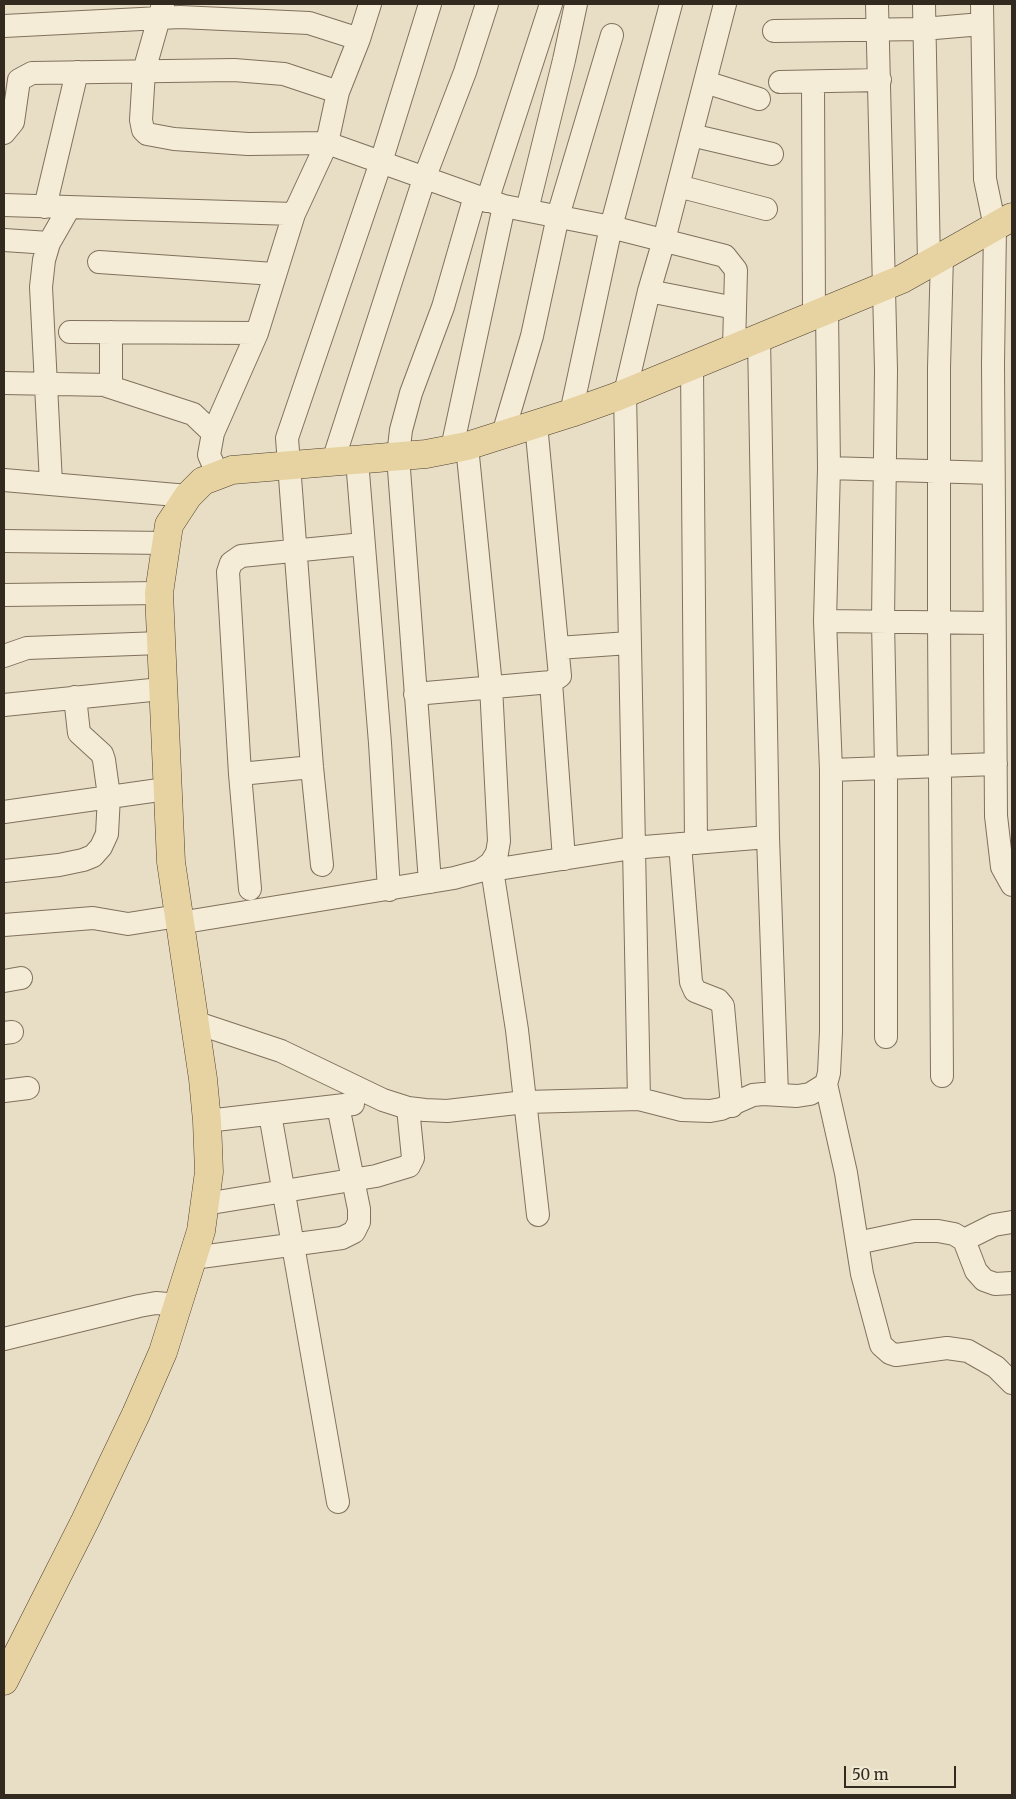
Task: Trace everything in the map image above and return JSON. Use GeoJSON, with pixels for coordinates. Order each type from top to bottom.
{"type":"FeatureCollection","features":[{"type":"Feature","properties":{"kind":"main road"},"geometry":{"type":"LineString","coordinates":[[4,1681],[85,1522],[136,1414],[163,1352],[201,1231],[209,1172],[207,1121],[171,862],[161,688],[158,593],[170,525],[188,496],[203,481],[232,470],[398,456],[460,447],[571,413],[692,366],[885,286],[1004,222]]}},
{"type":"Feature","properties":{"kind":"street"},"geometry":{"type":"LineString","coordinates":[[218,475],[209,455],[213,433],[257,332],[294,214],[327,142],[338,92],[359,39],[370,4]]}},
{"type":"Feature","properties":{"kind":"street"},"geometry":{"type":"LineString","coordinates":[[322,866],[312,767],[287,438],[380,161],[430,4]]}},
{"type":"Feature","properties":{"kind":"street"},"geometry":{"type":"LineString","coordinates":[[389,890],[379,734],[363,544],[345,461],[424,179],[465,72],[488,4]]}},
{"type":"Feature","properties":{"kind":"street"},"geometry":{"type":"LineString","coordinates":[[430,882],[398,456],[401,430],[411,393],[443,307],[489,201],[551,4]]}},
{"type":"Feature","properties":{"kind":"street"},"geometry":{"type":"LineString","coordinates":[[527,210],[576,4]]}},
{"type":"Feature","properties":{"kind":"street"},"geometry":{"type":"LineString","coordinates":[[571,413],[611,227],[671,4]]}},
{"type":"Feature","properties":{"kind":"street"},"geometry":{"type":"LineString","coordinates":[[639,1099],[632,848],[625,393],[649,292],[725,4]]}},
{"type":"Feature","properties":{"kind":"street"},"geometry":{"type":"LineString","coordinates":[[877,4],[885,286],[883,622],[886,767],[886,1038]]}},
{"type":"Feature","properties":{"kind":"street"},"geometry":{"type":"LineString","coordinates":[[924,4],[923,29],[939,368],[942,1076]]}},
{"type":"Feature","properties":{"kind":"street"},"geometry":{"type":"LineString","coordinates":[[4,26],[98,13],[162,10],[309,23],[359,39]]}},
{"type":"Feature","properties":{"kind":"street"},"geometry":{"type":"LineString","coordinates":[[162,10],[144,71],[141,120],[143,130],[147,134],[174,139],[248,144],[327,142],[424,179],[489,201],[611,227],[725,256],[736,270],[734,348]]}},
{"type":"Feature","properties":{"kind":"street"},"geometry":{"type":"LineString","coordinates":[[774,31],[878,28],[923,29],[982,14],[985,179],[1004,222],[993,473],[993,623],[999,846],[1002,867],[1012,884]]}},
{"type":"Feature","properties":{"kind":"street"},"geometry":{"type":"LineString","coordinates":[[503,434],[532,336],[558,216],[612,35]]}},
{"type":"Feature","properties":{"kind":"street"},"geometry":{"type":"LineString","coordinates":[[4,133],[13,122],[22,77],[32,73],[234,70],[284,74],[338,92]]}},
{"type":"Feature","properties":{"kind":"street"},"geometry":{"type":"LineString","coordinates":[[45,207],[77,72]]}},
{"type":"Feature","properties":{"kind":"street"},"geometry":{"type":"LineString","coordinates":[[780,82],[880,80]]}},
{"type":"Feature","properties":{"kind":"street"},"geometry":{"type":"LineString","coordinates":[[704,82],[759,98]]}},
{"type":"Feature","properties":{"kind":"street"},"geometry":{"type":"LineString","coordinates":[[813,82],[821,313],[829,468],[825,621],[831,770],[831,1032],[829,1074],[826,1084],[846,1173],[857,1243],[875,1329],[881,1345],[885,1350],[896,1355],[960,1349],[982,1357],[1005,1374],[1012,1383]]}},
{"type":"Feature","properties":{"kind":"street"},"geometry":{"type":"LineString","coordinates":[[691,135],[772,154]]}},
{"type":"Feature","properties":{"kind":"street"},"geometry":{"type":"LineString","coordinates":[[678,186],[766,209]]}},
{"type":"Feature","properties":{"kind":"street"},"geometry":{"type":"LineString","coordinates":[[489,201],[460,447],[491,686],[499,841],[497,853],[491,866],[518,1030],[538,1215]]}},
{"type":"Feature","properties":{"kind":"street"},"geometry":{"type":"LineString","coordinates":[[4,205],[294,214]]}},
{"type":"Feature","properties":{"kind":"street"},"geometry":{"type":"LineString","coordinates":[[51,483],[41,286],[44,260],[49,243],[69,208]]}},
{"type":"Feature","properties":{"kind":"street"},"geometry":{"type":"LineString","coordinates":[[4,240],[49,243]]}},
{"type":"Feature","properties":{"kind":"street"},"geometry":{"type":"LineString","coordinates":[[99,262],[274,274]]}},
{"type":"Feature","properties":{"kind":"street"},"geometry":{"type":"LineString","coordinates":[[649,292],[735,308]]}},
{"type":"Feature","properties":{"kind":"street"},"geometry":{"type":"LineString","coordinates":[[70,332],[257,332]]}},
{"type":"Feature","properties":{"kind":"street"},"geometry":{"type":"LineString","coordinates":[[106,386],[111,379],[111,332]]}},
{"type":"Feature","properties":{"kind":"street"},"geometry":{"type":"LineString","coordinates":[[759,338],[768,837],[777,1094]]}},
{"type":"Feature","properties":{"kind":"street"},"geometry":{"type":"LineString","coordinates":[[692,366],[688,844],[691,982],[695,991],[718,1000],[723,1006],[732,1106]]}},
{"type":"Feature","properties":{"kind":"street"},"geometry":{"type":"LineString","coordinates":[[4,383],[106,386],[193,414],[213,433]]}},
{"type":"Feature","properties":{"kind":"street"},"geometry":{"type":"LineString","coordinates":[[415,694],[552,682],[560,676],[536,424]]}},
{"type":"Feature","properties":{"kind":"street"},"geometry":{"type":"LineString","coordinates":[[829,468],[940,473],[993,473]]}},
{"type":"Feature","properties":{"kind":"street"},"geometry":{"type":"LineString","coordinates":[[4,480],[188,496]]}},
{"type":"Feature","properties":{"kind":"street"},"geometry":{"type":"LineString","coordinates":[[4,541],[166,543]]}},
{"type":"Feature","properties":{"kind":"street"},"geometry":{"type":"LineString","coordinates":[[250,889],[240,774],[228,572],[231,562],[241,556],[363,544]]}},
{"type":"Feature","properties":{"kind":"street"},"geometry":{"type":"LineString","coordinates":[[4,594],[158,593]]}},
{"type":"Feature","properties":{"kind":"street"},"geometry":{"type":"LineString","coordinates":[[825,621],[993,623]]}},
{"type":"Feature","properties":{"kind":"street"},"geometry":{"type":"LineString","coordinates":[[4,656],[26,648],[160,643]]}},
{"type":"Feature","properties":{"kind":"street"},"geometry":{"type":"LineString","coordinates":[[558,648],[629,643]]}},
{"type":"Feature","properties":{"kind":"street"},"geometry":{"type":"LineString","coordinates":[[552,682],[564,858]]}},
{"type":"Feature","properties":{"kind":"street"},"geometry":{"type":"LineString","coordinates":[[4,705],[161,688]]}},
{"type":"Feature","properties":{"kind":"street"},"geometry":{"type":"LineString","coordinates":[[4,871],[59,865],[93,856],[101,847],[107,834],[109,796],[102,754],[79,733],[75,697]]}},
{"type":"Feature","properties":{"kind":"street"},"geometry":{"type":"LineString","coordinates":[[831,770],[996,764]]}},
{"type":"Feature","properties":{"kind":"street"},"geometry":{"type":"LineString","coordinates":[[240,774],[312,767]]}},
{"type":"Feature","properties":{"kind":"street"},"geometry":{"type":"LineString","coordinates":[[4,812],[166,788]]}},
{"type":"Feature","properties":{"kind":"street"},"geometry":{"type":"LineString","coordinates":[[4,925],[93,918],[128,924],[178,920],[389,890],[480,871],[491,866],[632,848],[768,837]]}},
{"type":"Feature","properties":{"kind":"street"},"geometry":{"type":"LineString","coordinates":[[194,1022],[281,1051],[383,1100],[408,1108],[447,1111],[525,1102],[639,1099],[682,1110],[710,1111],[732,1106],[753,1095],[777,1094],[798,1096],[810,1094],[826,1084]]}},
{"type":"Feature","properties":{"kind":"street"},"geometry":{"type":"LineString","coordinates":[[4,1091],[28,1088]]}},
{"type":"Feature","properties":{"kind":"street"},"geometry":{"type":"LineString","coordinates":[[207,1121],[383,1100]]}},
{"type":"Feature","properties":{"kind":"street"},"geometry":{"type":"LineString","coordinates":[[193,1258],[293,1246],[342,1238],[354,1232],[359,1216],[354,1180],[338,1106]]}},
{"type":"Feature","properties":{"kind":"street"},"geometry":{"type":"LineString","coordinates":[[205,1204],[398,1172],[409,1166],[413,1158],[408,1108]]}},
{"type":"Feature","properties":{"kind":"street"},"geometry":{"type":"LineString","coordinates":[[270,1114],[338,1502]]}},
{"type":"Feature","properties":{"kind":"street"},"geometry":{"type":"LineString","coordinates":[[964,1240],[994,1225],[1012,1222]]}},
{"type":"Feature","properties":{"kind":"street"},"geometry":{"type":"LineString","coordinates":[[857,1243],[914,1231],[938,1230],[954,1234],[964,1240],[976,1271],[984,1280],[995,1284],[1012,1283]]}},
{"type":"Feature","properties":{"kind":"street"},"geometry":{"type":"LineString","coordinates":[[4,1339],[139,1306],[156,1303],[179,1305]]}}]}
